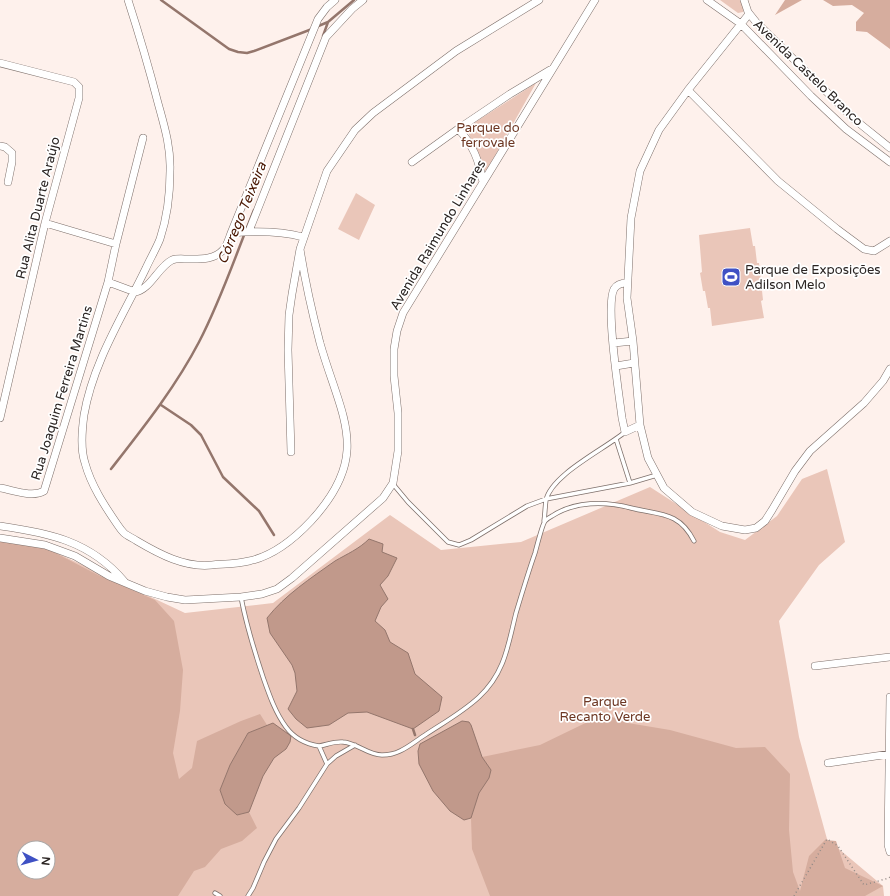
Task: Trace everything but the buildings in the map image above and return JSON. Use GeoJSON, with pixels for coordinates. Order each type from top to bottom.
{"type":"FeatureCollection","features":[{"type":"Feature","properties":{"kind":"street"},"geometry":{"type":"LineString","coordinates":[[128,0],[154,84],[169,144],[170,171],[166,216],[159,240],[92,380],[87,398],[82,431],[84,461],[95,490],[124,533],[166,557],[189,564],[207,566],[246,562],[258,559],[274,551],[301,532],[326,503],[342,473],[347,457],[348,439],[345,418],[321,345],[300,249]]}},
{"type":"Feature","properties":{"kind":"street"},"geometry":{"type":"LineString","coordinates":[[108,282],[134,292],[142,290],[161,268],[173,260],[209,258],[224,250],[318,19],[335,0]]}},
{"type":"Feature","properties":{"kind":"street"},"geometry":{"type":"LineString","coordinates":[[249,231],[326,36],[352,9],[363,0]]}},
{"type":"Feature","properties":{"kind":"street"},"geometry":{"type":"LineString","coordinates":[[291,452],[288,350],[289,315],[300,249],[327,171],[355,130],[373,113],[456,51],[539,0]]}},
{"type":"Feature","properties":{"kind":"street","name":"Avenida Raimundo Linhares"},"geometry":{"type":"LineString","coordinates":[[0,538],[45,544],[75,556],[109,576],[145,591],[167,597],[185,600],[241,597],[262,594],[277,589],[292,578],[383,498],[393,483],[398,451],[398,413],[394,376],[394,349],[397,331],[403,313],[595,0]]}},
{"type":"Feature","properties":{"kind":"street"},"geometry":{"type":"LineString","coordinates":[[707,0],[741,24],[688,90],[659,130],[640,171],[630,218],[627,283],[640,425],[648,458],[656,475],[664,488],[692,512],[722,526],[745,530],[756,528],[765,521],[810,451],[864,403],[883,381],[890,369]]}},
{"type":"Feature","properties":{"kind":"street"},"geometry":{"type":"LineString","coordinates":[[744,0],[748,11]]}},
{"type":"Feature","properties":{"kind":"street"},"geometry":{"type":"LineString","coordinates":[[748,0],[748,11]]}},
{"type":"Feature","properties":{"kind":"street","name":"Avenida Castelo Branco"},"geometry":{"type":"LineString","coordinates":[[890,148],[854,119],[756,22],[748,11],[741,24],[811,96],[846,129],[890,162]]}},
{"type":"Feature","properties":{"kind":"street","name":"Rua Alita Duarte Araújo"},"geometry":{"type":"LineString","coordinates":[[0,63],[74,82],[79,87],[79,98],[44,223],[0,418]]}},
{"type":"Feature","properties":{"kind":"street"},"geometry":{"type":"LineString","coordinates":[[412,162],[510,94],[552,69]]}},
{"type":"Feature","properties":{"kind":"street"},"geometry":{"type":"LineString","coordinates":[[688,90],[778,181],[837,229],[864,249],[874,251],[890,241]]}},
{"type":"Feature","properties":{"kind":"street"},"geometry":{"type":"LineString","coordinates":[[458,129],[465,136],[475,151],[483,182]]}},
{"type":"Feature","properties":{"kind":"street","name":"Rua Joaquim Ferreira Martins"},"geometry":{"type":"LineString","coordinates":[[0,488],[32,494],[37,494],[44,491],[108,282],[116,244],[143,138]]}},
{"type":"Feature","properties":{"kind":"street"},"geometry":{"type":"LineString","coordinates":[[0,146],[5,147],[12,153],[12,162],[8,182]]}},
{"type":"Feature","properties":{"kind":"street"},"geometry":{"type":"LineString","coordinates":[[44,223],[116,244]]}},
{"type":"Feature","properties":{"kind":"street"},"geometry":{"type":"LineString","coordinates":[[231,233],[249,231],[287,233],[304,237]]}},
{"type":"Feature","properties":{"kind":"street"},"geometry":{"type":"LineString","coordinates":[[627,283],[620,284],[613,291],[611,311],[616,366],[625,432],[640,425]]}},
{"type":"Feature","properties":{"kind":"street"},"geometry":{"type":"LineString","coordinates":[[614,343],[633,341]]}},
{"type":"Feature","properties":{"kind":"street"},"geometry":{"type":"LineString","coordinates":[[616,366],[634,363]]}},
{"type":"Feature","properties":{"kind":"street","name":"Avenida Raimundo Linhares"},"geometry":{"type":"LineString","coordinates":[[0,526],[36,531],[73,543],[93,554],[114,569],[124,582]]}},
{"type":"Feature","properties":{"kind":"street"},"geometry":{"type":"LineString","coordinates":[[815,666],[890,657]]}},
{"type":"Feature","properties":{"kind":"street"},"geometry":{"type":"LineString","coordinates":[[890,697],[888,845],[890,852]]}},
{"type":"Feature","properties":{"kind":"street"},"geometry":{"type":"LineString","coordinates":[[828,763],[889,754]]}},
{"type":"Feature","properties":{"kind":"lane"},"geometry":{"type":"LineString","coordinates":[[241,597],[245,620],[252,645],[276,712],[286,728],[301,741],[311,745],[319,746],[341,742],[355,745],[374,754],[390,755],[399,752],[468,707],[491,684],[499,673],[505,660],[520,599],[544,522],[546,499],[551,489],[557,481],[577,465],[625,432]]}},
{"type":"Feature","properties":{"kind":"lane"},"geometry":{"type":"LineString","coordinates":[[616,439],[630,483]]}},
{"type":"Feature","properties":{"kind":"lane"},"geometry":{"type":"LineString","coordinates":[[393,483],[408,502],[448,542],[459,545],[471,540],[527,506],[546,499],[630,483],[656,475]]}},
{"type":"Feature","properties":{"kind":"lane"},"geometry":{"type":"LineString","coordinates":[[544,522],[561,510],[572,506],[590,504],[620,505],[642,511],[664,514],[679,521],[688,530],[694,541]]}},
{"type":"Feature","properties":{"kind":"lane"},"geometry":{"type":"LineString","coordinates":[[248,896],[276,839],[299,808],[327,764],[336,756],[355,745]]}},
{"type":"Feature","properties":{"kind":"lane"},"geometry":{"type":"LineString","coordinates":[[319,746],[327,764]]}},
{"type":"Feature","properties":{"kind":"lane"},"geometry":{"type":"LineString","coordinates":[[215,893],[220,896]]}},
{"type":"Feature","properties":{"kind":"path"},"geometry":{"type":"LineString","coordinates":[[794,896],[827,839],[838,846],[864,885],[890,877]]}},
{"type":"Feature","properties":{"kind":"green space"},"geometry":{"type":"Polygon","coordinates":[[[720,0],[742,0],[744,9],[743,12],[738,13],[720,0]]]}},
{"type":"Feature","properties":{"kind":"green space","name":"Parque do ferrovale"},"geometry":{"type":"Polygon","coordinates":[[[536,83],[486,172],[466,128],[536,83]]]}},
{"type":"Feature","properties":{"kind":"green space"},"geometry":{"type":"Polygon","coordinates":[[[356,193],[375,205],[359,240],[338,229],[356,193]]]}},
{"type":"Feature","properties":{"kind":"green space","name":"Parque de Exposições Adilson Melo"},"geometry":{"type":"Polygon","coordinates":[[[750,228],[753,246],[755,246],[757,263],[759,263],[763,300],[761,301],[764,318],[712,326],[710,308],[708,308],[705,291],[703,291],[700,273],[702,272],[699,235],[750,228]]]}},
{"type":"Feature","properties":{"kind":"green space","name":"Parque Recanto Verde"},"geometry":{"type":"Polygon","coordinates":[[[827,469],[845,542],[819,565],[779,621],[799,737],[827,839],[883,886],[884,896],[0,896],[44,547],[185,613],[273,603],[390,515],[441,550],[521,542],[650,487],[720,532],[745,540],[777,516],[802,479],[827,469]]]}},
{"type":"Feature","properties":{"kind":"shaded area"},"geometry":{"type":"Polygon","coordinates":[[[785,0],[802,0],[775,15],[785,0]]]}},
{"type":"Feature","properties":{"kind":"shaded area"},"geometry":{"type":"Polygon","coordinates":[[[823,0],[890,0],[890,49],[867,32],[856,31],[856,22],[864,13],[852,5],[833,6],[823,0]]]}},
{"type":"Feature","properties":{"kind":"shaded area"},"geometry":{"type":"Polygon","coordinates":[[[369,539],[383,544],[382,552],[397,558],[388,576],[380,585],[388,599],[381,607],[375,621],[385,630],[390,642],[408,653],[415,674],[442,697],[439,711],[413,729],[367,712],[348,713],[329,725],[307,728],[296,719],[288,709],[297,691],[295,673],[292,665],[270,633],[267,618],[299,587],[335,561],[357,549],[369,539]]]}},
{"type":"Feature","properties":{"kind":"shaded area"},"geometry":{"type":"Polygon","coordinates":[[[0,540],[44,547],[98,575],[155,600],[174,621],[183,670],[180,711],[173,753],[179,779],[192,768],[197,741],[260,714],[267,725],[248,733],[230,765],[220,790],[237,815],[249,812],[257,828],[242,841],[221,849],[205,867],[194,871],[178,896],[0,896],[0,540]]]}},
{"type":"Feature","properties":{"kind":"shaded area"},"geometry":{"type":"Polygon","coordinates":[[[604,714],[628,723],[670,730],[736,748],[765,747],[790,774],[789,830],[793,872],[800,891],[809,856],[825,840],[836,841],[845,868],[883,886],[865,896],[490,896],[472,849],[471,818],[479,793],[489,778],[491,770],[482,757],[540,745],[604,714]]]}},
{"type":"Feature","properties":{"kind":"shaded area"},"geometry":{"type":"Polygon","coordinates":[[[462,721],[469,722],[471,725],[482,757],[491,770],[489,778],[479,793],[471,818],[464,820],[450,811],[433,791],[419,764],[418,751],[420,744],[462,721]]]}},
{"type":"Feature","properties":{"kind":"shaded area"},"geometry":{"type":"Polygon","coordinates":[[[273,723],[291,736],[290,742],[286,749],[274,758],[263,776],[249,812],[237,815],[225,804],[220,790],[230,765],[248,733],[273,723]]]}},
{"type":"Feature","properties":{"kind":"waterway"},"geometry":{"type":"LineString","coordinates":[[161,0],[229,49],[238,52],[247,53],[254,51],[312,29]]}},
{"type":"Feature","properties":{"kind":"waterway"},"geometry":{"type":"LineString","coordinates":[[316,27],[328,22],[354,0]]}},
{"type":"Feature","properties":{"kind":"waterway","name":"Córrego Teixeira"},"geometry":{"type":"LineString","coordinates":[[323,36],[328,22]]}},
{"type":"Feature","properties":{"kind":"waterway","name":"Córrego Teixeira"},"geometry":{"type":"LineString","coordinates":[[111,469],[158,407],[190,359],[214,310],[254,210]]}},
{"type":"Feature","properties":{"kind":"waterway","name":"Córrego Teixeira"},"geometry":{"type":"LineString","coordinates":[[161,405],[191,425],[201,435],[223,477],[259,511],[274,535]]}},
{"type":"Feature","properties":{"kind":"waterway"},"geometry":{"type":"LineString","coordinates":[[413,729],[415,735]]}},
{"type":"Feature","properties":{"kind":"place","name":"Parque de Exposições Adilson Melo"},"geometry":{"type":"Point","coordinates":[731,277]}}]}
